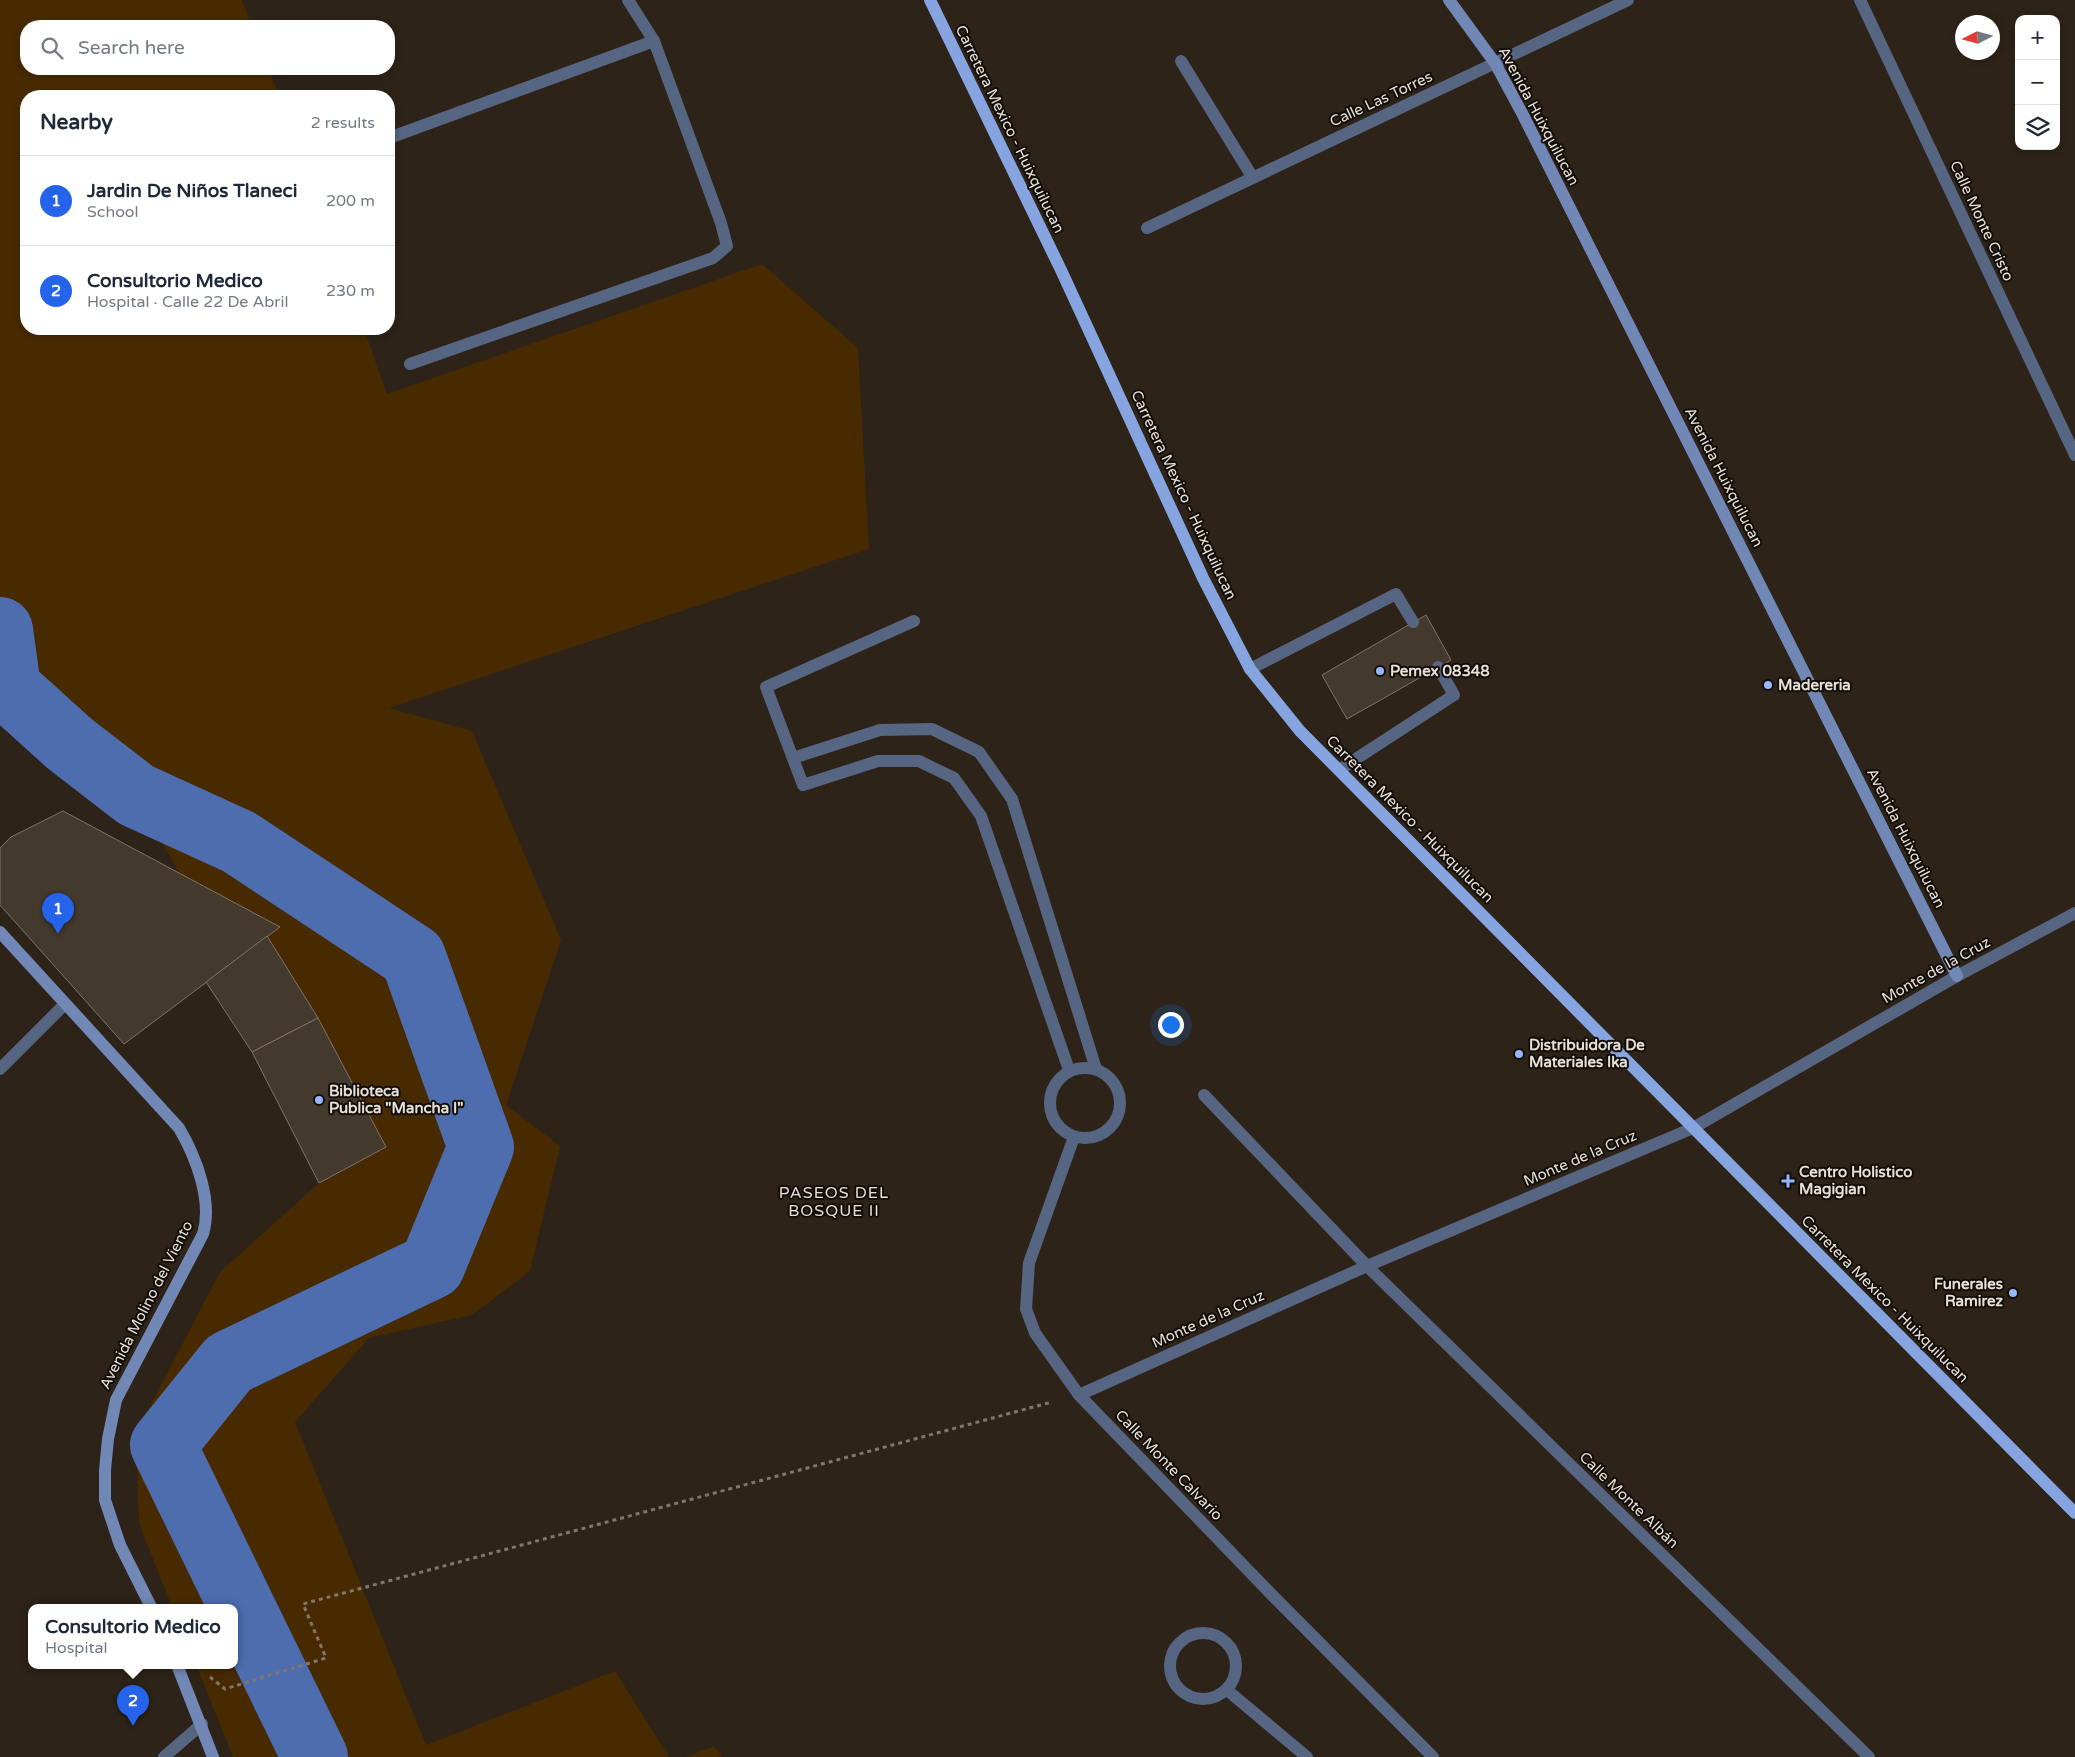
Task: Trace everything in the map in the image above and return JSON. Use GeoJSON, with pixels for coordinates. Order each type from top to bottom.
{"type":"FeatureCollection","features":[{"type":"Feature","properties":{"kind":"main road","name":"Carretera Mexico - Huixquilucan"},"geometry":{"type":"LineString","coordinates":[[930,0],[1056,261],[1203,578],[1250,669],[1300,731],[2075,1514]]}},
{"type":"Feature","properties":{"kind":"street"},"geometry":{"type":"LineString","coordinates":[[410,364],[713,258],[727,246],[721,223],[654,41],[628,0]]}},
{"type":"Feature","properties":{"kind":"street","name":"Avenida Huixquilucan"},"geometry":{"type":"LineString","coordinates":[[1449,0],[1495,63],[1958,976]]}},
{"type":"Feature","properties":{"kind":"street","name":"Calle Las Torres"},"geometry":{"type":"LineString","coordinates":[[1147,228],[1628,0]]}},
{"type":"Feature","properties":{"kind":"street","name":"Calle Monte Cristo"},"geometry":{"type":"LineString","coordinates":[[1860,0],[2075,455]]}},
{"type":"Feature","properties":{"kind":"street"},"geometry":{"type":"LineString","coordinates":[[395,136],[654,41]]}},
{"type":"Feature","properties":{"kind":"street"},"geometry":{"type":"LineString","coordinates":[[1181,61],[1253,178]]}},
{"type":"Feature","properties":{"kind":"street"},"geometry":{"type":"LineString","coordinates":[[1250,669],[1396,594],[1413,622]]}},
{"type":"Feature","properties":{"kind":"street"},"geometry":{"type":"LineString","coordinates":[[914,621],[766,687],[803,786],[878,761],[919,761],[954,778],[981,816],[1069,1070]]}},
{"type":"Feature","properties":{"kind":"street"},"geometry":{"type":"LineString","coordinates":[[1339,770],[1454,695],[1438,667]]}},
{"type":"Feature","properties":{"kind":"street"},"geometry":{"type":"LineString","coordinates":[[793,758],[880,730],[932,729],[979,752],[1012,799],[1096,1069]]}},
{"type":"Feature","properties":{"kind":"street","name":"Monte de la Cruz"},"geometry":{"type":"LineString","coordinates":[[1079,1395],[1367,1266],[1693,1128],[1958,976],[2075,913]]}},
{"type":"Feature","properties":{"kind":"street","name":"Avenida Molino del Viento"},"geometry":{"type":"LineString","coordinates":[[0,932],[64,1006],[179,1128],[195,1162],[207,1220],[203,1234],[116,1400],[108,1439],[105,1500],[120,1545],[150,1604]]}},
{"type":"Feature","properties":{"kind":"street"},"geometry":{"type":"LineString","coordinates":[[0,1069],[64,1006]]}},
{"type":"Feature","properties":{"kind":"street"},"geometry":{"type":"LineString","coordinates":[[1082,1067],[1096,1069],[1108,1076],[1117,1086],[1121,1100],[1118,1114],[1112,1126],[1101,1134],[1088,1138],[1074,1137],[1061,1130],[1053,1118],[1050,1105],[1051,1091],[1058,1079],[1069,1070],[1082,1067]]}},
{"type":"Feature","properties":{"kind":"street","name":"Calle Monte Albán"},"geometry":{"type":"LineString","coordinates":[[1204,1095],[1367,1266],[1869,1757]]}},
{"type":"Feature","properties":{"kind":"street","name":"Calle Monte Calvario"},"geometry":{"type":"LineString","coordinates":[[1074,1137],[1029,1263],[1026,1309],[1035,1333],[1079,1395],[1274,1597],[1433,1757]]}},
{"type":"Feature","properties":{"kind":"street"},"geometry":{"type":"LineString","coordinates":[[1203,1633],[1215,1635],[1226,1642],[1234,1653],[1236,1666],[1233,1679],[1226,1690],[1216,1697],[1203,1700],[1190,1698],[1179,1690],[1172,1680],[1169,1666],[1172,1654],[1179,1642],[1190,1636],[1203,1633]]}},
{"type":"Feature","properties":{"kind":"street"},"geometry":{"type":"LineString","coordinates":[[179,1669],[214,1757]]}},
{"type":"Feature","properties":{"kind":"street"},"geometry":{"type":"LineString","coordinates":[[1226,1690],[1307,1757]]}},
{"type":"Feature","properties":{"kind":"street"},"geometry":{"type":"LineString","coordinates":[[164,1757],[202,1724]]}},
{"type":"Feature","properties":{"kind":"path"},"geometry":{"type":"LineString","coordinates":[[202,1671],[225,1689],[326,1658],[303,1604],[1079,1395]]}},
{"type":"Feature","properties":{"kind":"shaded area"},"geometry":{"type":"Polygon","coordinates":[[[0,0],[242,0],[250,20],[20,20],[20,75],[270,75],[277,90],[20,90],[20,335],[366,335],[387,394],[762,264],[858,348],[869,549],[389,708],[472,731],[561,940],[506,1105],[560,1146],[530,1271],[472,1315],[369,1338],[295,1422],[426,1745],[615,1671],[669,1757],[233,1757],[198,1669],[238,1669],[238,1604],[171,1604],[139,1524],[136,1433],[220,1272],[319,1183],[386,1147],[318,1018],[267,936],[279,926],[179,873],[136,795],[70,744],[8,688],[0,643],[0,0]]]}},
{"type":"Feature","properties":{"kind":"shaded area"},"geometry":{"type":"Polygon","coordinates":[[[714,1746],[722,1757],[686,1757],[714,1746]]]}},
{"type":"Feature","properties":{"kind":"building","name":"Pemex 08348"},"geometry":{"type":"Polygon","coordinates":[[[1426,615],[1451,660],[1347,719],[1322,675],[1426,615]]]}},
{"type":"Feature","properties":{"kind":"building"},"geometry":{"type":"Polygon","coordinates":[[[63,811],[280,927],[124,1044],[0,905],[0,848],[11,837],[63,811]]]}},
{"type":"Feature","properties":{"kind":"building"},"geometry":{"type":"Polygon","coordinates":[[[267,936],[318,1018],[252,1052],[206,982],[267,936]]]}},
{"type":"Feature","properties":{"kind":"building","name":"Biblioteca Publica \"Mancha I\""},"geometry":{"type":"Polygon","coordinates":[[[318,1018],[386,1147],[319,1183],[252,1052],[318,1018]]]}},
{"type":"Feature","properties":{"kind":"waterway"},"geometry":{"type":"LineString","coordinates":[[0,630],[8,688],[70,744],[136,795],[239,842],[413,957],[481,1147],[432,1266],[229,1363],[163,1445],[315,1757]]}},
{"type":"Feature","properties":{"kind":"place","name":"Pemex 08348"},"geometry":{"type":"Point","coordinates":[1380,671]}},
{"type":"Feature","properties":{"kind":"place","name":"Madereria"},"geometry":{"type":"Point","coordinates":[1768,685]}},
{"type":"Feature","properties":{"kind":"place","name":"Jardin De Niños Tlaneci"},"geometry":{"type":"Point","coordinates":[58,934]}},
{"type":"Feature","properties":{"kind":"place","name":"Distribuidora De Materiales Ika"},"geometry":{"type":"Point","coordinates":[1519,1054]}},
{"type":"Feature","properties":{"kind":"place","name":"Biblioteca Publica \"Mancha I\""},"geometry":{"type":"Point","coordinates":[319,1100]}},
{"type":"Feature","properties":{"kind":"place","name":"Centro Holistico Magigian"},"geometry":{"type":"Point","coordinates":[1788,1181]}},
{"type":"Feature","properties":{"kind":"place","name":"Funerales Ramirez"},"geometry":{"type":"Point","coordinates":[2013,1293]}},
{"type":"Feature","properties":{"kind":"place","name":"Consultorio Medico"},"geometry":{"type":"Point","coordinates":[133,1726]}},
{"type":"Feature","properties":{"kind":"district","name":"PASEOS DEL BOSQUE II"},"geometry":{"type":"Point","coordinates":[834,1201]}}]}
